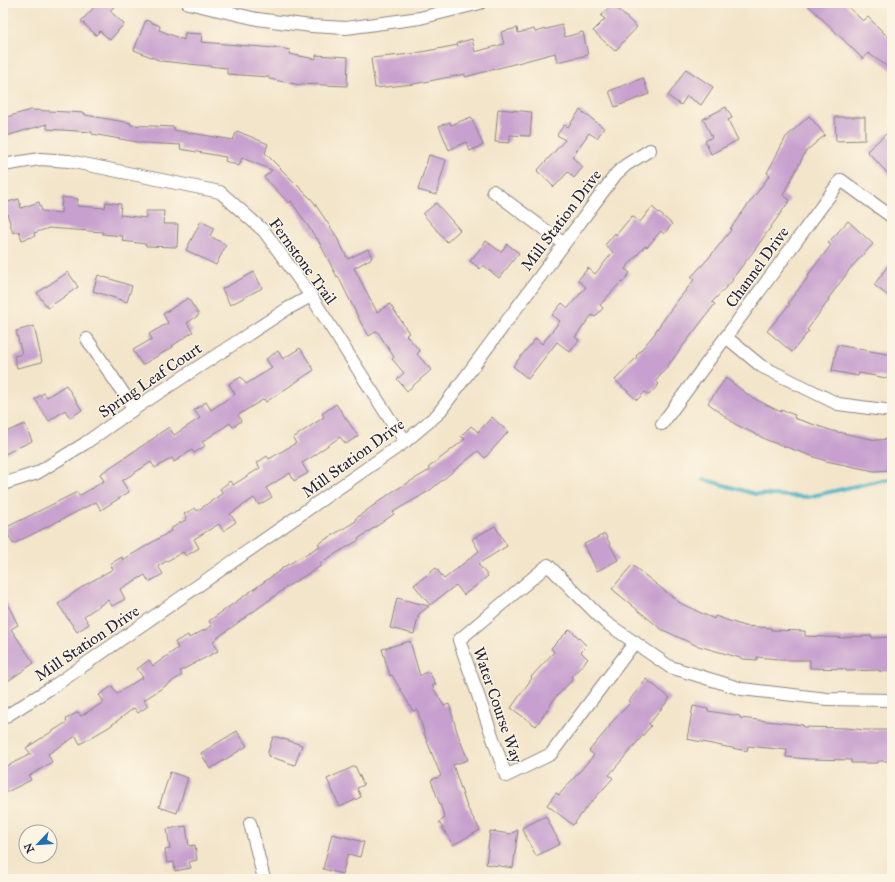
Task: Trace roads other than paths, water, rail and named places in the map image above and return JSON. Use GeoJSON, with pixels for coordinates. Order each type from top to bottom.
{"type":"FeatureCollection","features":[{"type":"Feature","properties":{"kind":"street"},"geometry":{"type":"LineString","coordinates":[[188,3],[257,19],[311,26],[346,28],[420,18],[480,3]]}},
{"type":"Feature","properties":{"kind":"street","name":"Mill Station Drive"},"geometry":{"type":"LineString","coordinates":[[3,718],[54,686],[406,441],[438,414],[616,174],[626,165],[650,150]]}},
{"type":"Feature","properties":{"kind":"street","name":"Fernstone Trail"},"geometry":{"type":"LineString","coordinates":[[3,165],[40,159],[69,161],[220,192],[264,232],[311,296],[393,424],[406,441]]}},
{"type":"Feature","properties":{"kind":"street","name":"Channel Drive"},"geometry":{"type":"LineString","coordinates":[[662,424],[841,180],[892,217]]}},
{"type":"Feature","properties":{"kind":"street"},"geometry":{"type":"LineString","coordinates":[[493,191],[564,243]]}},
{"type":"Feature","properties":{"kind":"street","name":"Spring Leaf Court"},"geometry":{"type":"LineString","coordinates":[[3,484],[37,473],[84,444],[134,409],[287,309],[311,296]]}},
{"type":"Feature","properties":{"kind":"street"},"geometry":{"type":"LineString","coordinates":[[726,337],[760,366],[838,404],[892,411]]}},
{"type":"Feature","properties":{"kind":"street"},"geometry":{"type":"LineString","coordinates":[[87,339],[134,409]]}},
{"type":"Feature","properties":{"kind":"street","name":"Water Course Way"},"geometry":{"type":"LineString","coordinates":[[635,642],[552,754],[506,776],[459,640],[548,565],[605,622],[635,642],[670,667],[742,689],[828,699],[892,700]]}},
{"type":"Feature","properties":{"kind":"street"},"geometry":{"type":"LineString","coordinates":[[250,823],[264,879]]}},
{"type":"Feature","properties":{"kind":"waterway"},"geometry":{"type":"LineString","coordinates":[[703,479],[755,494],[808,497],[892,479]]}}]}
